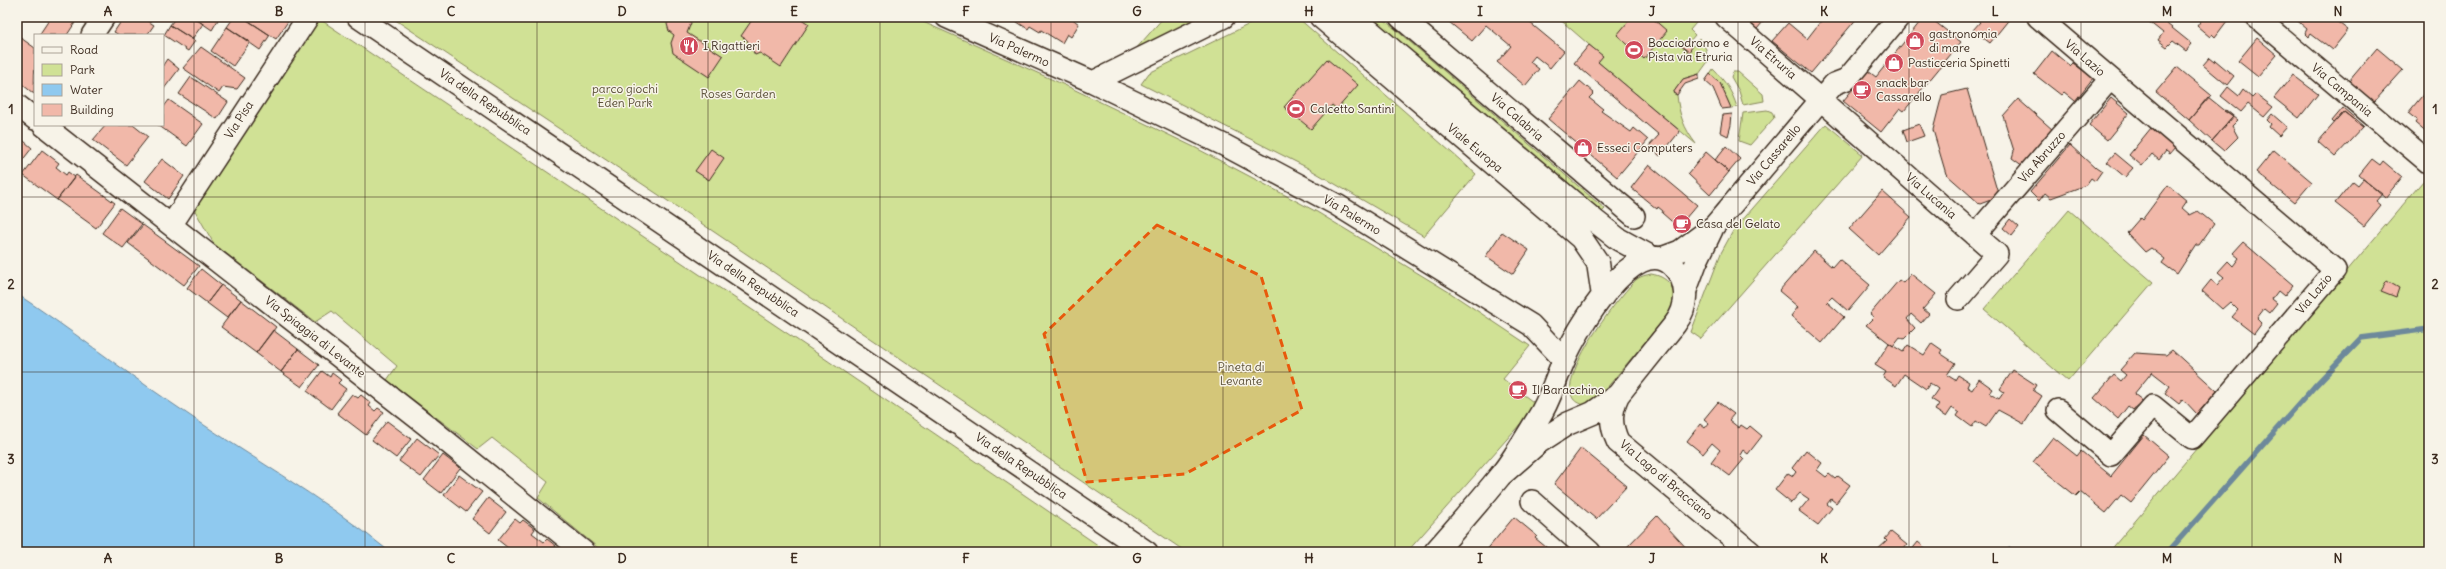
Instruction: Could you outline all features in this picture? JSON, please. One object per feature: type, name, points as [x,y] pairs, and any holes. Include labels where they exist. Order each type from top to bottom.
[{"type":"main road","name":"Viale Europa","points":[[1321,17],[1581,238],[1598,264],[1603,296]]},
{"type":"main road","name":"Viale Europa","points":[[1353,17],[1595,221],[1618,239],[1656,258]]},
{"type":"main road","name":"Via Cassarello","points":[[1435,552],[1501,475],[1541,415],[1557,381],[1564,360],[1603,296],[1622,273],[1656,258]]},
{"type":"main road","points":[[1656,258],[1669,262],[1682,276],[1686,290]]},
{"type":"main road","name":"Via Cassarello","points":[[1501,475],[1539,442],[1567,424],[1593,413],[1618,395],[1679,319],[1686,290]]},
{"type":"main road","name":"Via Cassarello","points":[[1557,381],[1562,406],[1567,412],[1575,415],[1593,413]]},
{"type":"main road","name":"Via Lago di Bracciano","points":[[1618,395],[1613,406],[1611,418],[1618,442],[1750,552]]},
{"type":"street","points":[[93,34],[104,17]]},
{"type":"street","name":"Via Pisa","points":[[172,224],[308,17]]},
{"type":"street","name":"Via della Repubblica","points":[[358,17],[1147,552]]},
{"type":"street","name":"Via Palermo","points":[[946,17],[984,25],[1093,82],[1226,146],[1337,205],[1531,325],[1564,360]]},
{"type":"street","name":"Via Calabria","points":[[1400,17],[1634,216]]},
{"type":"street","name":"Via Etruria","points":[[1726,17],[1827,91]]},
{"type":"street","name":"Via Cassarello","points":[[1656,258],[1680,251],[1714,226],[1827,91],[1836,70],[1880,17]]},
{"type":"street","name":"Via Cassarello","points":[[1827,91],[1846,79],[1899,17]]},
{"type":"street","name":"Via Lazio","points":[[2038,17],[2335,270],[2192,438],[2153,406],[2111,455],[2058,410]]},
{"type":"street","name":"Via Campania","points":[[2256,17],[2429,163]]},
{"type":"street","points":[[1093,82],[1130,65],[1218,19]]},
{"type":"street","points":[[1123,97],[1130,65]]},
{"type":"street","name":"Via Abruzzo","points":[[1975,235],[2110,79]]},
{"type":"street","name":"Via Lucania","points":[[1827,91],[1975,235],[1997,254],[1958,299]]},
{"type":"street","points":[[17,105],[34,118]]},
{"type":"street","name":"Via Spiaggia di Levante","points":[[44,126],[172,224],[584,552]]},
{"type":"street","name":"Via Cassarello","points":[[1686,290],[1696,263],[1714,226]]},
{"type":"street","points":[[1532,501],[1590,552]]},
{"type":"highlighted area","points":[[1157,225],[1261,276],[1302,410],[1185,474],[1087,482],[1044,334]]},
{"type":"green space","name":"Pineta di Levante","points":[[391,17],[912,17],[1069,87],[1196,148],[1317,212],[1449,292],[1530,346],[1503,379],[1537,405],[1407,552],[1186,552],[692,217]]},
{"type":"green space","points":[[1164,17],[1201,17],[1134,51]]},
{"type":"green space","name":"Calcetto Santini","points":[[1264,17],[1297,17],[1476,174],[1424,236],[1306,167],[1141,84],[1149,73]]},
{"type":"green space","points":[[1371,17],[1381,17],[1605,209],[1601,213]]},
{"type":"green space","name":"Bocciodromo e Pista via Etruria","points":[[1557,17],[1701,17],[1690,30],[1695,35],[1689,42],[1693,46],[1699,38],[1706,49],[1707,63],[1699,74],[1683,79],[1673,93],[1677,95],[1683,121],[1696,144],[1598,62],[1602,56]]},
{"type":"green space","points":[[318,18],[818,354],[1108,552],[603,552],[538,498],[548,482],[492,438],[478,449],[387,380],[397,366],[332,311],[315,322],[214,244],[194,209]]},
{"type":"green space","points":[[1713,69],[1728,86],[1737,107],[1731,108],[1720,83],[1710,74]]},
{"type":"green space","points":[[1733,72],[1738,72],[1763,94],[1764,101],[1743,105],[1739,91],[1731,77]]},
{"type":"green space","points":[[1767,110],[1772,112],[1774,118],[1750,145],[1739,141],[1743,113]]},
{"type":"green space","points":[[1826,124],[1863,155],[1701,339],[1691,332],[1721,253],[1733,231]]},
{"type":"green space","points":[[2429,174],[2429,552],[2109,552]]},
{"type":"green space","points":[[2069,210],[2153,282],[2068,381],[1984,309]]},
{"type":"green space","points":[[1651,274],[1664,279],[1672,287],[1674,298],[1670,312],[1600,396],[1587,405],[1574,399],[1571,386],[1576,368],[1586,346],[1600,324],[1628,288],[1637,279]]},
{"type":"water","points":[[17,294],[56,320],[170,402],[337,512],[390,552],[17,552]]},
{"type":"building","points":[[51,17],[78,18],[68,34],[40,34]]},
{"type":"building","points":[[124,17],[141,17],[154,25],[148,34],[117,34],[114,32]]},
{"type":"building","points":[[176,17],[193,17],[203,24],[192,39],[170,25]]},
{"type":"building","points":[[193,17],[214,17],[218,20],[212,30]]},
{"type":"building","points":[[234,17],[243,17],[270,35],[260,50],[227,27]]},
{"type":"building","points":[[250,17],[291,17],[276,39],[247,20]]},
{"type":"building","name":"I Rigattieri","points":[[669,17],[689,17],[691,23],[687,33],[723,56],[709,77],[673,53],[671,43],[674,35],[669,31],[667,24]]},
{"type":"building","name":"Roses Garden","points":[[754,17],[798,17],[809,24],[781,67],[760,53],[755,55],[747,40],[741,36]]},
{"type":"building","points":[[1016,17],[1070,17],[1079,24],[1071,37],[1067,34],[1062,43],[1041,30],[1040,32],[1030,26],[1028,29],[1014,20]]},
{"type":"building","points":[[1443,17],[1523,17],[1564,51],[1550,68],[1535,56],[1530,62],[1539,69],[1525,86],[1497,62],[1511,46],[1486,25],[1472,41]]},
{"type":"building","points":[[1632,17],[1651,17],[1667,31],[1644,59],[1617,35]]},
{"type":"building","points":[[1757,17],[1767,17],[1757,29],[1751,24]]},
{"type":"building","points":[[1824,17],[1858,17],[1811,73],[1772,41],[1788,23],[1807,39]]},
{"type":"building","points":[[1924,17],[1929,17],[1961,42],[1904,111],[1900,108],[1881,132],[1843,101],[1868,71],[1876,77]]},
{"type":"building","points":[[1974,17],[2011,17],[1990,43],[1973,30],[1980,22]]},
{"type":"building","points":[[2143,17],[2164,17],[2167,24],[2192,44],[2186,51],[2173,41],[2167,47],[2158,40],[2163,33]]},
{"type":"building","points":[[2204,17],[2230,17],[2215,37],[2212,34],[2210,37],[2197,26]]},
{"type":"building","points":[[2293,17],[2331,17],[2348,30],[2332,50],[2311,34],[2309,37],[2305,33],[2307,29]]},
{"type":"building","points":[[170,25],[195,41],[188,51],[164,35]]},
{"type":"building","points":[[227,27],[250,42],[233,66],[211,51]]},
{"type":"building","points":[[18,36],[34,47],[34,94],[17,80]]},
{"type":"building","points":[[2257,38],[2277,55],[2258,77],[2238,61]]},
{"type":"building","points":[[1685,41],[1692,47],[1689,52],[1681,46]]},
{"type":"building","points":[[1589,45],[1603,56],[1598,62],[1680,131],[1660,156],[1649,146],[1659,135],[1574,63]]},
{"type":"building","points":[[201,47],[245,78],[237,89],[223,87],[219,93],[183,68]]},
{"type":"building","points":[[2377,48],[2403,70],[2374,102],[2349,81]]},
{"type":"building","points":[[2052,51],[2070,66],[2073,63],[2093,78],[2075,101],[2064,92],[2061,95],[2034,74]]},
{"type":"building","points":[[2209,58],[2214,62],[2215,60],[2234,76],[2227,85],[2203,65]]},
{"type":"building","points":[[167,59],[179,69],[164,89],[164,64]]},
{"type":"building","points":[[1327,59],[1358,85],[1337,109],[1332,105],[1311,129],[1284,107]]},
{"type":"building","points":[[2177,67],[2211,95],[2189,120],[2156,92]]},
{"type":"building","points":[[1699,74],[1699,79],[1685,84],[1677,95],[1673,93],[1683,79]]},
{"type":"building","points":[[1710,74],[1720,83],[1731,108],[1722,109],[1713,88],[1705,81]]},
{"type":"building","points":[[2293,75],[2318,94],[2299,118],[2274,98]]},
{"type":"building","points":[[191,77],[228,102],[217,119],[179,94]]},
{"type":"building","points":[[1580,81],[1594,93],[1589,98],[1603,109],[1601,111],[1631,132],[1634,128],[1648,140],[1617,177],[1548,119]]},
{"type":"building","points":[[2228,87],[2239,96],[2243,90],[2252,98],[2256,94],[2273,107],[2264,117],[2248,104],[2241,112],[2221,96]]},
{"type":"building","points":[[1967,89],[1999,197],[1980,204],[1946,174],[1933,130],[1942,95]]},
{"type":"building","points":[[2426,91],[2429,93],[2429,135],[2415,123],[2417,120],[2408,113]]},
{"type":"building","points":[[2208,97],[2233,117],[2212,141],[2189,120]]},
{"type":"building","points":[[2111,98],[2129,113],[2107,140],[2089,125]]},
{"type":"building","points":[[2018,99],[2053,130],[2023,166],[2012,158],[2014,151],[2003,116]]},
{"type":"building","points":[[169,100],[203,124],[187,146],[159,126],[164,126],[164,107]]},
{"type":"building","points":[[2343,108],[2364,126],[2363,127],[2344,112],[2334,123],[2332,121]]},
{"type":"building","points":[[2226,110],[2238,120],[2232,126],[2238,137],[2224,151],[2212,141],[2233,117],[2224,111]]},
{"type":"building","points":[[2344,112],[2363,127],[2335,157],[2318,142]]},
{"type":"building","points":[[1732,114],[1728,136],[1720,132],[1723,115]]},
{"type":"building","points":[[2272,114],[2287,127],[2279,136],[2269,127],[2271,124],[2267,120]]},
{"type":"building","points":[[1919,124],[1924,136],[1907,142],[1903,130]]},
{"type":"building","points":[[105,126],[134,126],[148,137],[126,165],[93,140]]},
{"type":"building","points":[[2151,128],[2175,148],[2170,154],[2166,151],[2159,160],[2152,154],[2142,166],[2129,155]]},
{"type":"building","points":[[17,135],[32,148],[17,167]]},
{"type":"building","points":[[2070,145],[2095,168],[2096,167],[2102,171],[2095,181],[2091,178],[2086,185],[2051,198],[2045,193],[2039,201],[2030,192]]},
{"type":"building","points":[[1726,146],[1740,159],[1729,172],[1715,160]]},
{"type":"building","points":[[711,149],[724,158],[709,180],[695,171]]},
{"type":"building","points":[[42,150],[59,163],[56,167],[66,175],[68,172],[75,177],[57,200],[23,175]]},
{"type":"building","points":[[2274,150],[2312,182],[2294,203],[2256,172]]},
{"type":"building","points":[[1706,152],[1729,172],[1710,195],[1688,174]]},
{"type":"building","points":[[2115,153],[2133,168],[2125,177],[2107,162]]},
{"type":"building","points":[[162,159],[184,176],[168,199],[145,181]]},
{"type":"building","points":[[2372,159],[2380,165],[2383,161],[2402,177],[2385,198],[2359,175]]},
{"type":"building","points":[[1649,165],[1697,205],[1678,227],[1662,213],[1663,211],[1658,207],[1657,209],[1631,188]]},
{"type":"building","points":[[76,175],[115,203],[96,228],[57,200]]},
{"type":"building","points":[[2363,179],[2382,194],[2376,201],[2381,205],[2364,226],[2335,203],[2353,181],[2358,185]]},
{"type":"building","points":[[2168,185],[2187,201],[2182,208],[2190,215],[2198,211],[2214,224],[2199,245],[2196,245],[2177,274],[2162,263],[2165,259],[2151,248],[2145,252],[2127,233],[2140,218],[2142,220]]},
{"type":"building","points":[[1882,191],[1911,217],[1878,255],[1849,229]]},
{"type":"building","points":[[120,208],[142,224],[123,248],[102,233]]},
{"type":"building","points":[[2010,219],[2019,227],[2012,236],[2003,228]]},
{"type":"building","points":[[143,225],[199,266],[184,285],[128,243]]},
{"type":"building","points":[[1502,232],[1529,250],[1513,274],[1486,256]]},
{"type":"building","points":[[2243,242],[2293,285],[2284,296],[2278,291],[2272,299],[2277,303],[2269,313],[2264,309],[2257,318],[2262,323],[2254,334],[2232,317],[2238,310],[2230,302],[2222,309],[2202,291],[2211,280],[2217,285],[2224,277],[2218,272],[2228,261],[2233,266],[2239,258],[2233,253]]},
{"type":"building","points":[[1814,251],[1832,267],[1839,259],[1870,285],[1848,311],[1832,297],[1827,302],[1844,317],[1822,343],[1791,316],[1798,307],[1779,291]]},
{"type":"building","points":[[201,269],[221,285],[207,303],[187,288]]},
{"type":"building","points":[[1911,274],[1936,294],[1923,309],[1929,314],[1921,323],[1911,314],[1907,319],[1915,328],[1904,339],[1900,337],[1893,346],[1866,325],[1874,317],[1870,314],[1899,280],[1903,283]]},
{"type":"building","points":[[2387,281],[2399,288],[2396,297],[2381,291]]},
{"type":"building","points":[[221,285],[241,300],[227,318],[207,303]]},
{"type":"building","points":[[241,300],[276,327],[256,353],[221,327]]},
{"type":"building","points":[[273,330],[298,349],[281,372],[256,353]]},
{"type":"building","points":[[1889,343],[1903,352],[1908,345],[1924,355],[1932,343],[1942,350],[1940,353],[1955,363],[1947,375],[1955,380],[1958,375],[1969,382],[1967,387],[1972,390],[1979,379],[1993,389],[1990,393],[1999,399],[2004,392],[2000,389],[2013,370],[2036,385],[2033,390],[2042,396],[2024,424],[1998,410],[1986,427],[1976,421],[1972,427],[1957,416],[1959,413],[1952,408],[1946,417],[1935,410],[1939,404],[1931,399],[1938,389],[1930,383],[1926,389],[1904,374],[1896,386],[1883,377],[1886,372],[1875,365]]},
{"type":"building","points":[[298,349],[319,365],[302,387],[281,372]]},
{"type":"building","points":[[2172,350],[2217,391],[2197,414],[2183,399],[2179,404],[2165,393],[2170,386],[2152,372],[2134,394],[2142,400],[2133,410],[2128,406],[2118,419],[2094,398],[2114,375],[2121,381],[2126,375],[2120,370],[2135,353],[2166,355]]},
{"type":"building","points":[[322,371],[330,377],[332,373],[341,380],[338,383],[346,389],[331,409],[307,391]]},
{"type":"building","points":[[352,394],[358,398],[361,395],[371,403],[369,406],[375,411],[378,408],[384,412],[366,435],[337,413]]},
{"type":"building","points":[[1718,402],[1734,414],[1729,420],[1739,428],[1741,425],[1747,429],[1750,426],[1762,436],[1748,454],[1743,450],[1740,455],[1744,459],[1730,476],[1711,462],[1720,450],[1712,443],[1703,454],[1687,441],[1700,424],[1705,428],[1709,423],[1704,419]]},
{"type":"building","points":[[387,421],[411,439],[396,458],[372,440]]},
{"type":"building","points":[[2144,435],[2169,456],[2131,503],[2121,495],[2106,513],[2080,492],[2076,496],[2033,462],[2053,437],[2077,456],[2081,451],[2111,476]]},
{"type":"building","points":[[417,438],[439,455],[421,477],[399,461]]},
{"type":"building","points":[[1581,448],[1627,486],[1596,519],[1554,484]]},
{"type":"building","points":[[1806,450],[1822,463],[1817,470],[1826,477],[1829,474],[1835,479],[1838,476],[1850,485],[1836,503],[1831,499],[1827,504],[1832,508],[1818,525],[1799,511],[1809,499],[1800,493],[1791,503],[1775,490],[1788,473],[1793,476],[1796,472],[1792,468]]},
{"type":"building","points":[[443,455],[460,468],[441,493],[424,480]]},
{"type":"building","points":[[459,475],[482,492],[466,512],[444,495]]},
{"type":"building","points":[[488,498],[506,512],[490,533],[472,519]]},
{"type":"building","points":[[1657,516],[1690,552],[1628,552],[1625,549]]},
{"type":"building","points":[[1514,517],[1537,536],[1535,538],[1552,552],[1485,552]]},
{"type":"building","points":[[515,519],[520,523],[523,520],[535,529],[532,533],[544,542],[547,539],[556,546],[552,552],[513,552],[498,540]]},
{"type":"building","points":[[1891,532],[1907,545],[1904,549],[1909,552],[1875,552],[1887,541],[1885,539]]},
{"type":"building","points":[[1918,542],[1930,552],[1910,552]]},
{"type":"waterway","points":[[2168,552],[2314,387],[2361,338],[2429,329]]},
{"type":"waterway","points":[[2010,550],[2014,552]]},
{"type":"place","name":"gastronomia di mare","points":[[1915,41]]},
{"type":"place","name":"I Rigattieri","points":[[689,46]]},
{"type":"place","name":"Bocciodromo e Pista via Etruria","points":[[1634,50]]},
{"type":"place","name":"Pasticceria Spinetti","points":[[1894,63]]},
{"type":"place","name":"snack bar Cassarello","points":[[1862,90]]},
{"type":"place","name":"Calcetto Santini","points":[[1296,109]]},
{"type":"place","name":"Esseci Computers","points":[[1583,148]]},
{"type":"place","name":"Casa del Gelato","points":[[1682,224]]},
{"type":"place","name":"Il Baracchino","points":[[1518,390]]},
{"type":"park label","name":"parco giochi Eden Park","points":[[625,96]]}]
